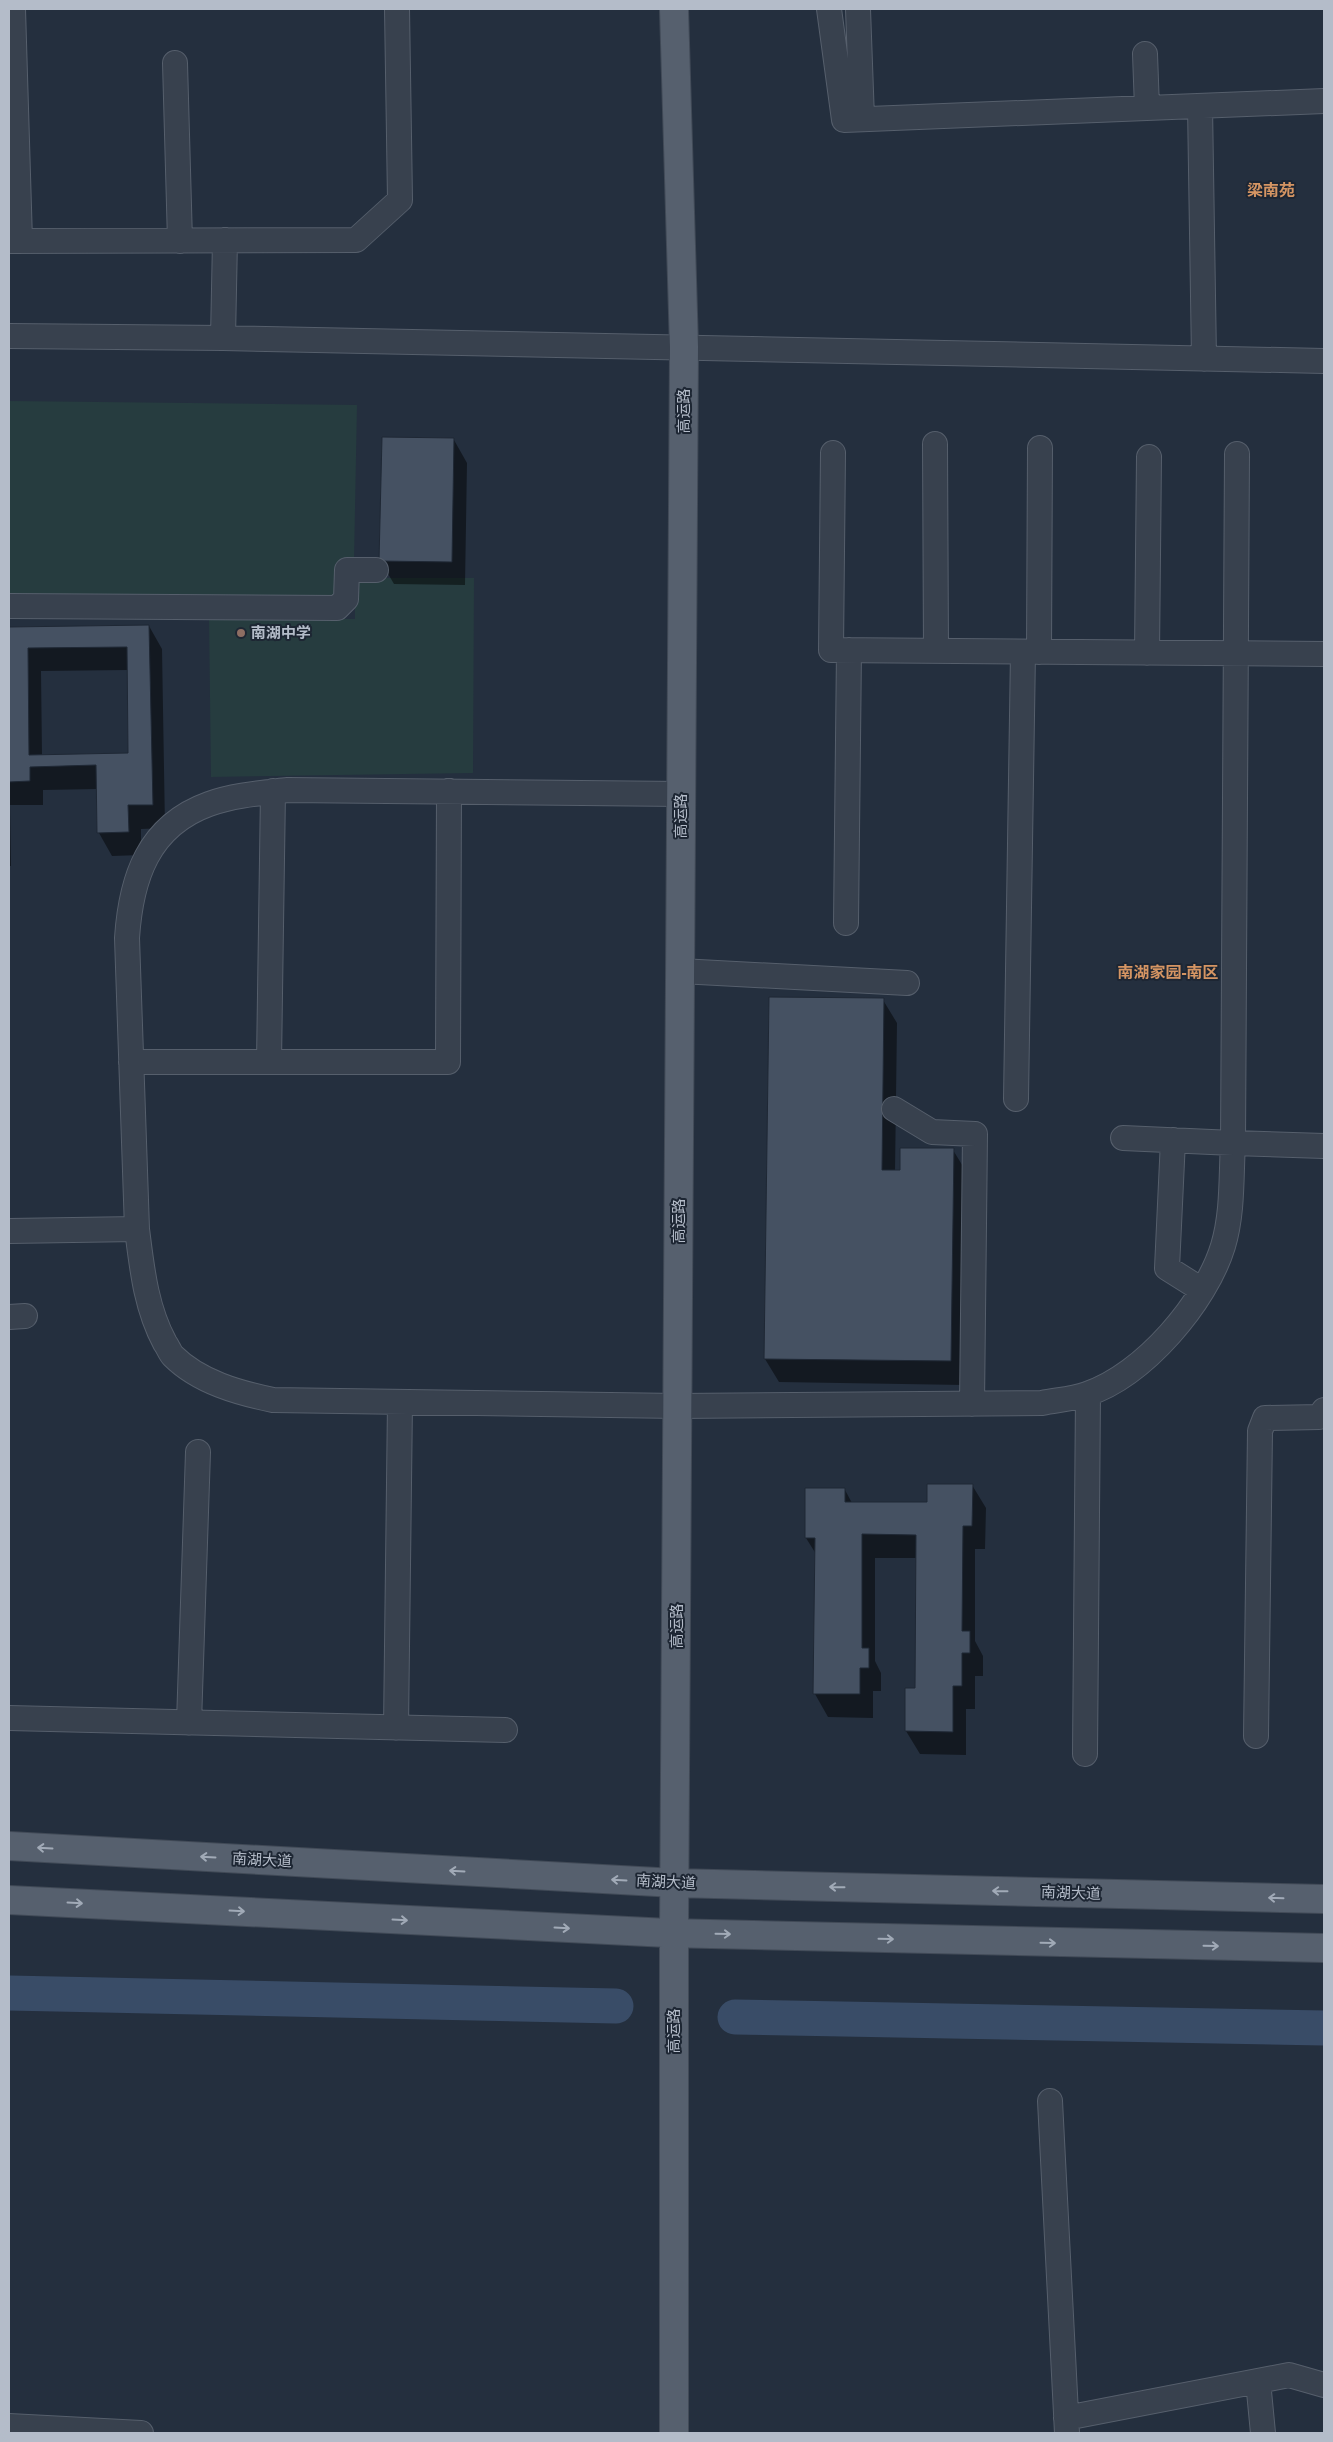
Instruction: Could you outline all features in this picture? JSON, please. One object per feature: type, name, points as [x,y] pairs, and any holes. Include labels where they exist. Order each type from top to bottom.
[{"type":"main road","name":"高运路","points":[[668,9],[679,341]]},
{"type":"main road","name":"高运路","points":[[674,9],[679,341],[676,1406]]},
{"type":"main road","name":"高运路","points":[[668,2433],[680,971],[678,794]]},
{"type":"main road","name":"南湖大道","points":[[9,1846],[672,1883],[1324,1900]]},
{"type":"main road","points":[[9,1900],[671,1933],[1324,1948]]},
{"type":"main road","name":"高运路","points":[[671,1933],[674,2433]]},
{"type":"street","points":[[12,24],[14,241],[356,240],[400,200],[397,9]]},
{"type":"street","points":[[829,9],[844,120],[1324,101]]},
{"type":"street","points":[[858,9],[862,118]]},
{"type":"street","points":[[1145,54],[1147,108]]},
{"type":"street","points":[[175,63],[180,241]]},
{"type":"street","points":[[1200,106],[1204,352]]},
{"type":"street","points":[[223,333],[225,240]]},
{"type":"street","points":[[9,325],[223,333],[1204,352],[1324,361]]},
{"type":"street","points":[[9,336],[223,333]]},
{"type":"street","points":[[1204,352],[1324,348]]},
{"type":"street","points":[[935,444],[936,651]]},
{"type":"street","points":[[1016,1099],[1040,448]]},
{"type":"street","points":[[833,453],[831,650],[1324,654]]},
{"type":"street","points":[[678,794],[288,790],[209,804],[177,820],[155,841],[138,871],[129,906],[127,938],[131,1062],[137,1229],[144,1285],[155,1324],[172,1356],[202,1377],[238,1393],[273,1400],[676,1406],[1042,1403],[1088,1394],[1130,1372],[1170,1336],[1202,1290],[1223,1246],[1230,1204],[1233,1143],[1237,454]]},
{"type":"street","points":[[1147,653],[1149,456]]},
{"type":"street","points":[[9,606],[337,608],[346,599],[347,570],[376,570]]},
{"type":"street","points":[[846,923],[849,650]]},
{"type":"street","points":[[131,1062],[448,1062],[449,791]]},
{"type":"street","points":[[269,1062],[273,792]]},
{"type":"street","points":[[680,971],[907,983]]},
{"type":"street","points":[[894,1109],[932,1132],[976,1134],[972,1404]]},
{"type":"street","points":[[1123,1138],[1324,1146]]},
{"type":"street","points":[[1173,1140],[1167,1268],[1202,1290]]},
{"type":"street","points":[[9,1231],[137,1229]]},
{"type":"street","points":[[1085,1754],[1088,1394]]},
{"type":"street","points":[[396,1728],[400,1402]]},
{"type":"street","points":[[1256,1736],[1260,1431],[1264,1418],[1319,1417],[1324,1410]]},
{"type":"street","points":[[189,1722],[198,1452]]},
{"type":"street","points":[[9,1718],[505,1730]]},
{"type":"street","points":[[1050,2101],[1067,2426],[1290,2375],[1324,2385]]},
{"type":"street","points":[[1258,2381],[1263,2433]]},
{"type":"street","points":[[9,2426],[141,2433]]},
{"type":"green space","points":[[9,401],[357,405],[354,561],[336,592],[328,599],[9,599]]},
{"type":"green space","points":[[364,578],[474,578],[473,773],[211,777],[209,617],[355,619],[355,585]]},
{"type":"building","points":[[382,437],[454,438],[452,562],[379,561]]},
{"type":"building","points":[[149,625],[153,805],[128,805],[129,832],[97,833],[96,765],[30,767],[30,781],[9,782],[9,627]],"holes":[[[127,647],[128,753],[29,755],[28,648]]]},
{"type":"building","points":[[769,997],[884,998],[882,1170],[900,1170],[900,1148],[954,1148],[951,1361],[764,1359]]},
{"type":"building","points":[[927,1484],[973,1484],[972,1526],[963,1526],[962,1631],[970,1631],[970,1653],[962,1653],[962,1686],[953,1686],[953,1732],[905,1731],[905,1688],[915,1688],[916,1535],[862,1534],[862,1648],[869,1648],[869,1668],[860,1668],[860,1694],[813,1694],[815,1538],[805,1538],[805,1488],[845,1488],[845,1502],[927,1502]]},
{"type":"waterway","points":[[9,1993],[616,2006]]},
{"type":"waterway","points":[[735,2017],[1324,2028]]},
{"type":"place","name":"南湖中学","points":[[241,633]]},
{"type":"district","name":"梁南苑","points":[[1271,190]]},
{"type":"district","name":"南湖家园-南区","points":[[1168,972]]}]
